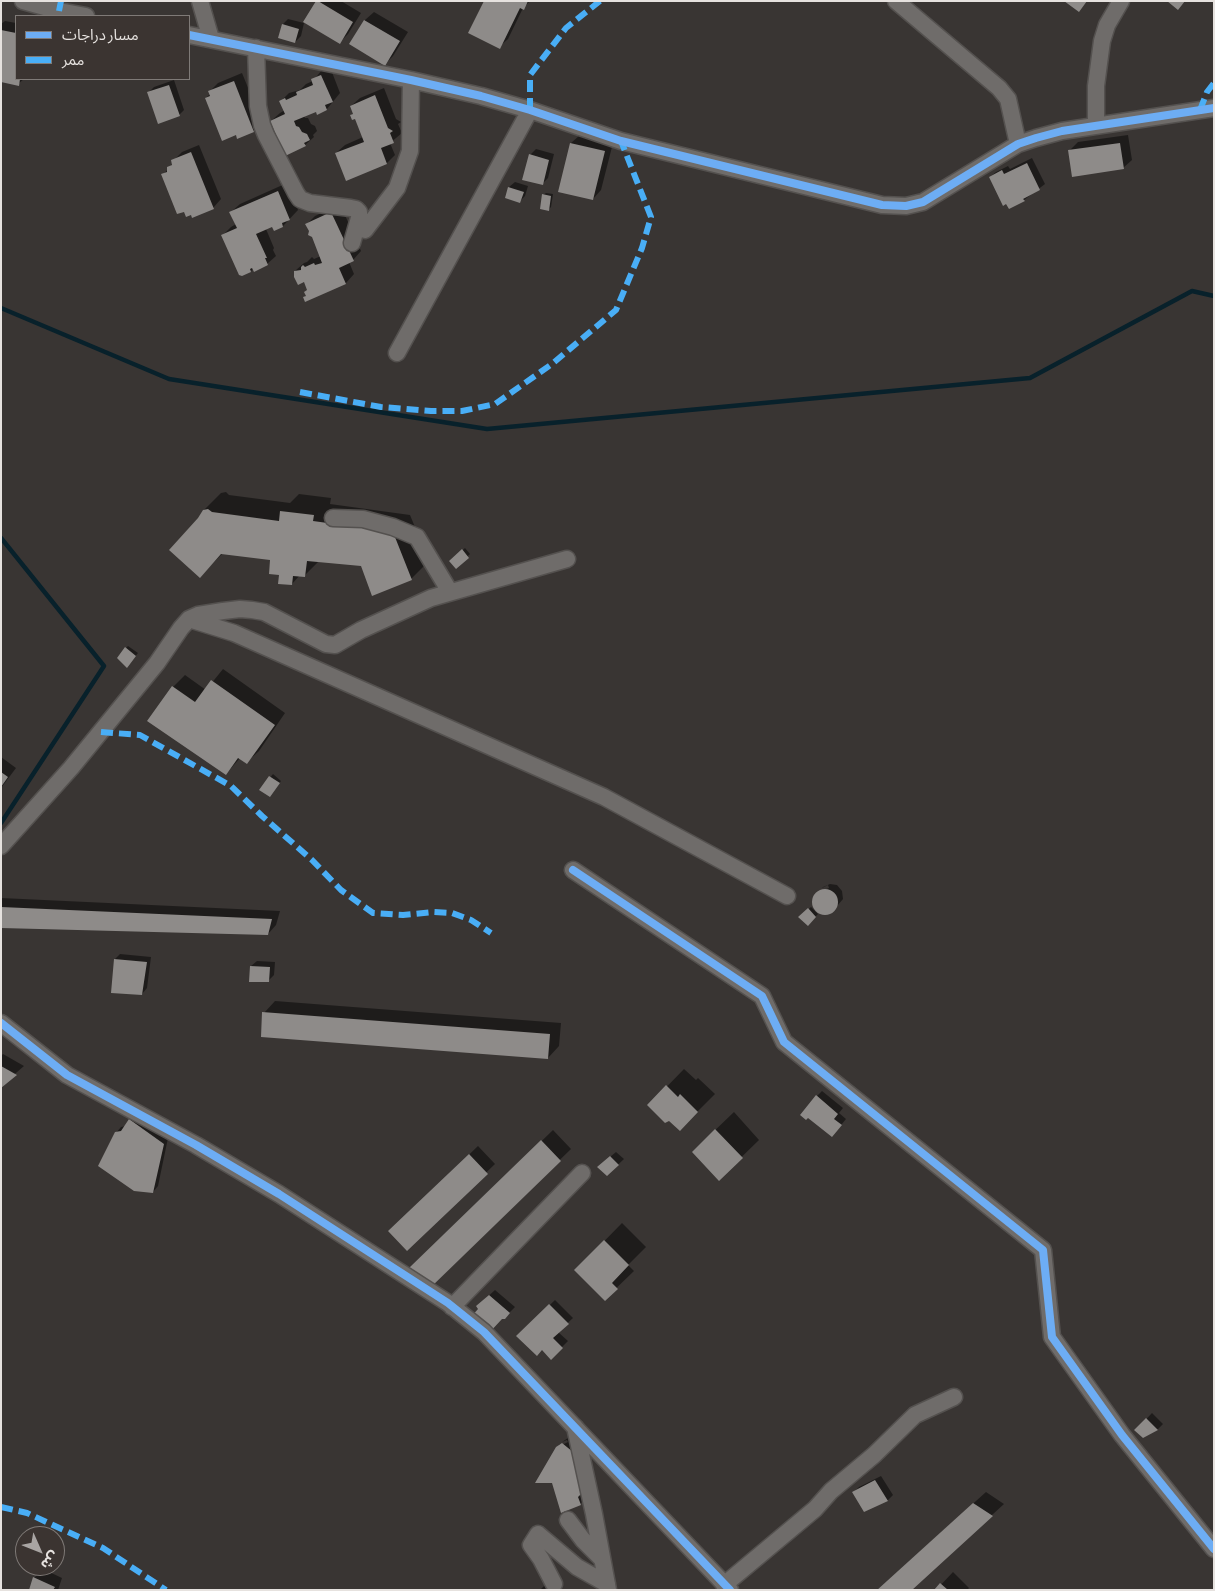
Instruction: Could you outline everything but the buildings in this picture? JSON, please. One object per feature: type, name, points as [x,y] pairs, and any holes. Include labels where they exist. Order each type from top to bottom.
[{"type":"street","points":[[23,1],[81,15]]},
{"type":"street","points":[[200,1],[211,39]]},
{"type":"street","points":[[896,1],[999,88],[1008,99],[1018,144]]},
{"type":"street","points":[[1096,126],[1096,86],[1102,41],[1107,25],[1121,1]]},
{"type":"street","points":[[190,35],[481,96],[530,110],[621,141],[882,205],[906,206],[923,202],[1018,144],[1062,131],[1214,108]]},
{"type":"street","points":[[256,48],[258,106],[266,135],[300,199],[310,204],[351,208],[359,212],[352,243]]},
{"type":"street","points":[[365,230],[397,188],[410,151],[411,80]]},
{"type":"street","points":[[397,353],[530,110]]},
{"type":"street","points":[[334,518],[363,519],[393,527],[417,538],[450,592]]},
{"type":"street","points":[[1,846],[71,768],[157,663],[189,619],[198,615],[240,609],[264,612],[326,644],[335,645],[361,630],[431,598],[566,558]]},
{"type":"street","points":[[189,619],[234,633],[604,797],[787,896]]},
{"type":"street","points":[[574,870],[762,996],[784,1042],[1044,1250],[1052,1337],[1122,1435],[1214,1549]]},
{"type":"street","points":[[1,1023],[67,1075],[196,1145],[279,1194],[452,1306],[484,1332],[727,1587],[874,1455],[915,1414],[954,1397]]},
{"type":"street","points":[[452,1306],[582,1174]]},
{"type":"street","points":[[575,1427],[594,1514],[607,1587]]},
{"type":"street","points":[[568,1520],[602,1558]]},
{"type":"street","points":[[554,1584],[541,1559],[531,1545],[538,1534],[577,1567],[607,1587]]},
{"type":"waterway","points":[[1,308],[169,379],[487,429],[1030,378],[1192,291],[1214,296]]},
{"type":"waterway","points":[[1,538],[104,666],[1,823]]},
{"type":"marked path","points":[[59,11],[61,1]]},
{"type":"marked path","points":[[530,110],[530,75],[566,28],[600,1]]},
{"type":"marked path","points":[[1200,110],[1207,92],[1214,83]]},
{"type":"marked path","points":[[300,392],[381,407],[431,411],[462,411],[495,404],[552,364],[616,310],[642,248],[651,217],[621,141]]},
{"type":"marked path","points":[[101,732],[140,735],[231,786],[312,860],[341,890],[373,913],[403,915],[433,912],[452,913],[471,920],[491,933]]},
{"type":"marked path","points":[[1,1507],[27,1513],[103,1548],[166,1590]]},
{"type":"cycle path","points":[[190,35],[481,96],[530,110],[621,141],[882,205],[906,206],[923,202],[1018,144],[1036,138],[1062,131],[1214,108]]},
{"type":"cycle path","points":[[573,870],[762,996],[784,1042],[1043,1250],[1052,1337],[1122,1435],[1214,1549]]},
{"type":"cycle path","points":[[1,1023],[67,1075],[196,1145],[279,1194],[448,1303],[484,1332],[730,1590]]}]
